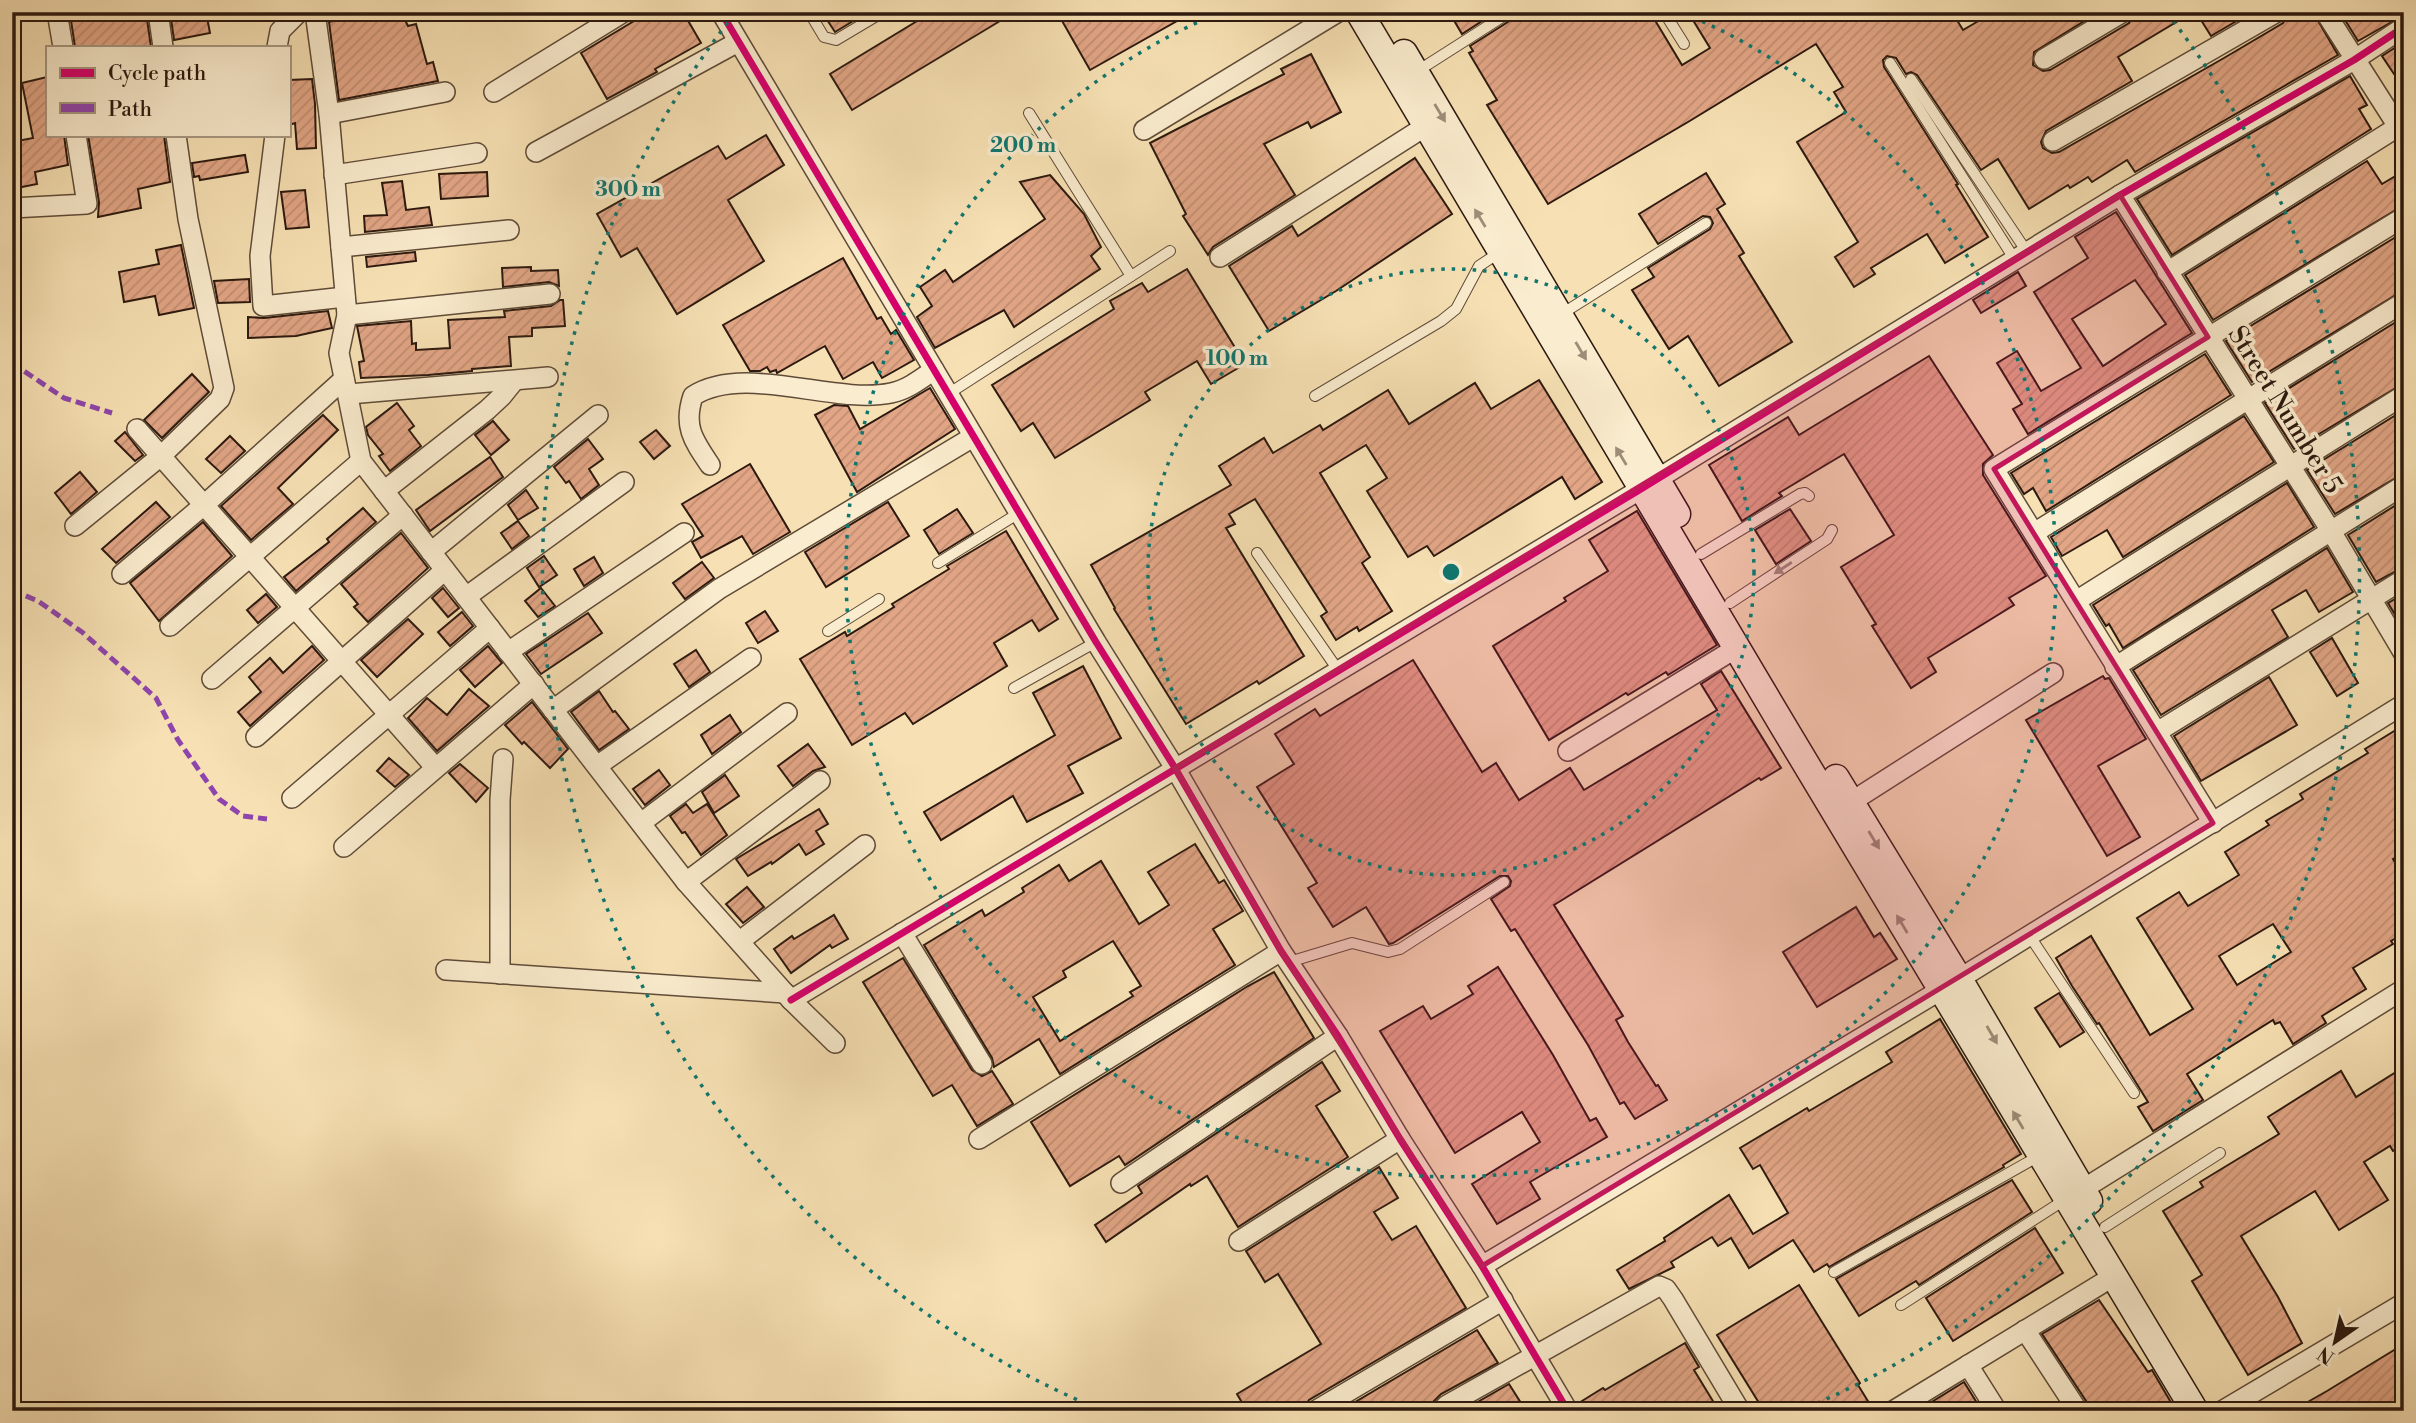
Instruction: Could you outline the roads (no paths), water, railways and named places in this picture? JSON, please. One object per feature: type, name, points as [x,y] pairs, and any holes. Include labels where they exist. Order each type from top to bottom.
[{"type":"street","points":[[57,12],[62,46]]},
{"type":"street","points":[[158,12],[163,46]]},
{"type":"street","points":[[276,46],[280,32],[299,12]]},
{"type":"street","points":[[315,12],[329,114],[346,306],[339,353],[361,461],[686,882],[788,997],[835,1043]]},
{"type":"street","points":[[494,92],[624,12]]},
{"type":"street","points":[[721,12],[972,437],[1175,768],[1285,956],[1482,1266],[1569,1411]]},
{"type":"street","points":[[1144,130],[1338,12]]},
{"type":"street","points":[[1359,12],[1500,252],[1649,484],[1701,554],[1851,802],[2039,1156],[2105,1227],[2215,1411]]},
{"type":"street","points":[[1380,12],[1560,315],[1738,647],[1950,984],[2075,1194],[2113,1276],[2195,1411]]},
{"type":"street","points":[[2044,59],[2123,12]]},
{"type":"street","points":[[2053,141],[2277,12]]},
{"type":"street","points":[[2167,272],[2402,129],[2354,60],[2325,12]]},
{"type":"street","points":[[446,970],[788,997],[902,933],[1649,484],[2120,195],[2354,60],[2404,27]]},
{"type":"street","points":[[536,152],[738,42]]},
{"type":"street","points":[[329,114],[445,92]]},
{"type":"street","points":[[1220,257],[1426,126]]},
{"type":"street","points":[[12,208],[87,204],[76,136]]},
{"type":"street","points":[[75,527],[161,456],[219,398],[224,388],[188,219],[176,136]]},
{"type":"street","points":[[275,136],[260,256],[264,306],[346,306],[550,294]]},
{"type":"street","points":[[334,175],[477,153]]},
{"type":"street","name":"Street Number 5","points":[[2120,195],[2331,531],[2404,653]]},
{"type":"street","points":[[2213,823],[1994,469],[2404,217]]},
{"type":"street","points":[[341,247],[509,230]]},
{"type":"street","points":[[2034,533],[2404,302]]},
{"type":"street","points":[[710,465],[693,440],[688,422],[688,409],[693,396],[705,388],[752,384],[874,395],[894,392],[934,370]]},
{"type":"street","points":[[122,574],[347,386],[548,377]]},
{"type":"street","points":[[384,491],[486,410],[502,396],[514,380]]},
{"type":"street","points":[[2076,601],[2404,395]]},
{"type":"street","points":[[431,552],[598,415]]},
{"type":"street","points":[[137,429],[435,767]]},
{"type":"street","points":[[553,710],[719,589],[972,437]]},
{"type":"street","points":[[170,626],[361,461]]},
{"type":"street","points":[[467,597],[624,482]]},
{"type":"street","points":[[2115,667],[2404,485]]},
{"type":"street","points":[[212,679],[403,515]]},
{"type":"street","points":[[508,652],[684,533]]},
{"type":"street","points":[[256,737],[445,570]]},
{"type":"street","points":[[2157,732],[2404,579]]},
{"type":"street","points":[[292,798],[490,628]]},
{"type":"street","points":[[1568,751],[1738,647]]},
{"type":"street","points":[[597,766],[751,658]]},
{"type":"street","points":[[1851,802],[2053,673]]},
{"type":"street","points":[[344,847],[534,684]]},
{"type":"street","points":[[1482,1266],[1950,984],[2404,704]]},
{"type":"street","points":[[641,823],[786,713]]},
{"type":"street","points":[[500,974],[500,800],[503,759]]},
{"type":"street","points":[[686,882],[820,781]]},
{"type":"street","points":[[740,941],[865,845]]},
{"type":"street","points":[[902,933],[982,1064]]},
{"type":"street","points":[[979,1139],[1285,956]]},
{"type":"street","points":[[2075,1194],[2404,989]]},
{"type":"street","points":[[1121,1183],[1338,1036]]},
{"type":"street","points":[[1239,1241],[1400,1139]]},
{"type":"street","points":[[1905,1408],[1968,1365],[2113,1276]]},
{"type":"street","points":[[1441,1411],[1447,1405],[1658,1286],[1666,1289],[1673,1298],[1741,1411]]},
{"type":"street","points":[[1315,1411],[1503,1300]]},
{"type":"street","points":[[2222,1411],[2404,1303]]},
{"type":"street","points":[[2025,1330],[2078,1411]]},
{"type":"street","points":[[1968,1365],[1997,1411]]},
{"type":"lane","points":[[810,12],[824,37],[836,40],[876,14]]},
{"type":"lane","points":[[1416,72],[1510,12]]},
{"type":"lane","points":[[1664,12],[1684,44]]},
{"type":"lane","points":[[1890,63],[2021,256]]},
{"type":"lane","points":[[1911,79],[2021,256]]},
{"type":"lane","points":[[1029,113],[1131,276]]},
{"type":"lane","points":[[1560,315],[1706,223]]},
{"type":"lane","points":[[948,394],[1170,251]]},
{"type":"lane","points":[[1315,396],[1456,309],[1479,266],[1500,252]]},
{"type":"lane","points":[[1701,554],[1800,494],[1809,496]]},
{"type":"lane","points":[[938,563],[1019,513]]},
{"type":"lane","points":[[1730,603],[1827,539],[1832,530]]},
{"type":"lane","points":[[1257,553],[1338,670]]},
{"type":"lane","points":[[828,631],[879,599]]},
{"type":"lane","points":[[1014,688],[1096,642]]},
{"type":"lane","points":[[1285,956],[1352,943],[1388,952],[1400,949],[1504,882]]},
{"type":"lane","points":[[2029,935],[2134,1093]]},
{"type":"lane","points":[[2105,1227],[2220,1153]]},
{"type":"lane","points":[[1834,1272],[2039,1156]]},
{"type":"lane","points":[[1901,1305],[2075,1194]]}]
